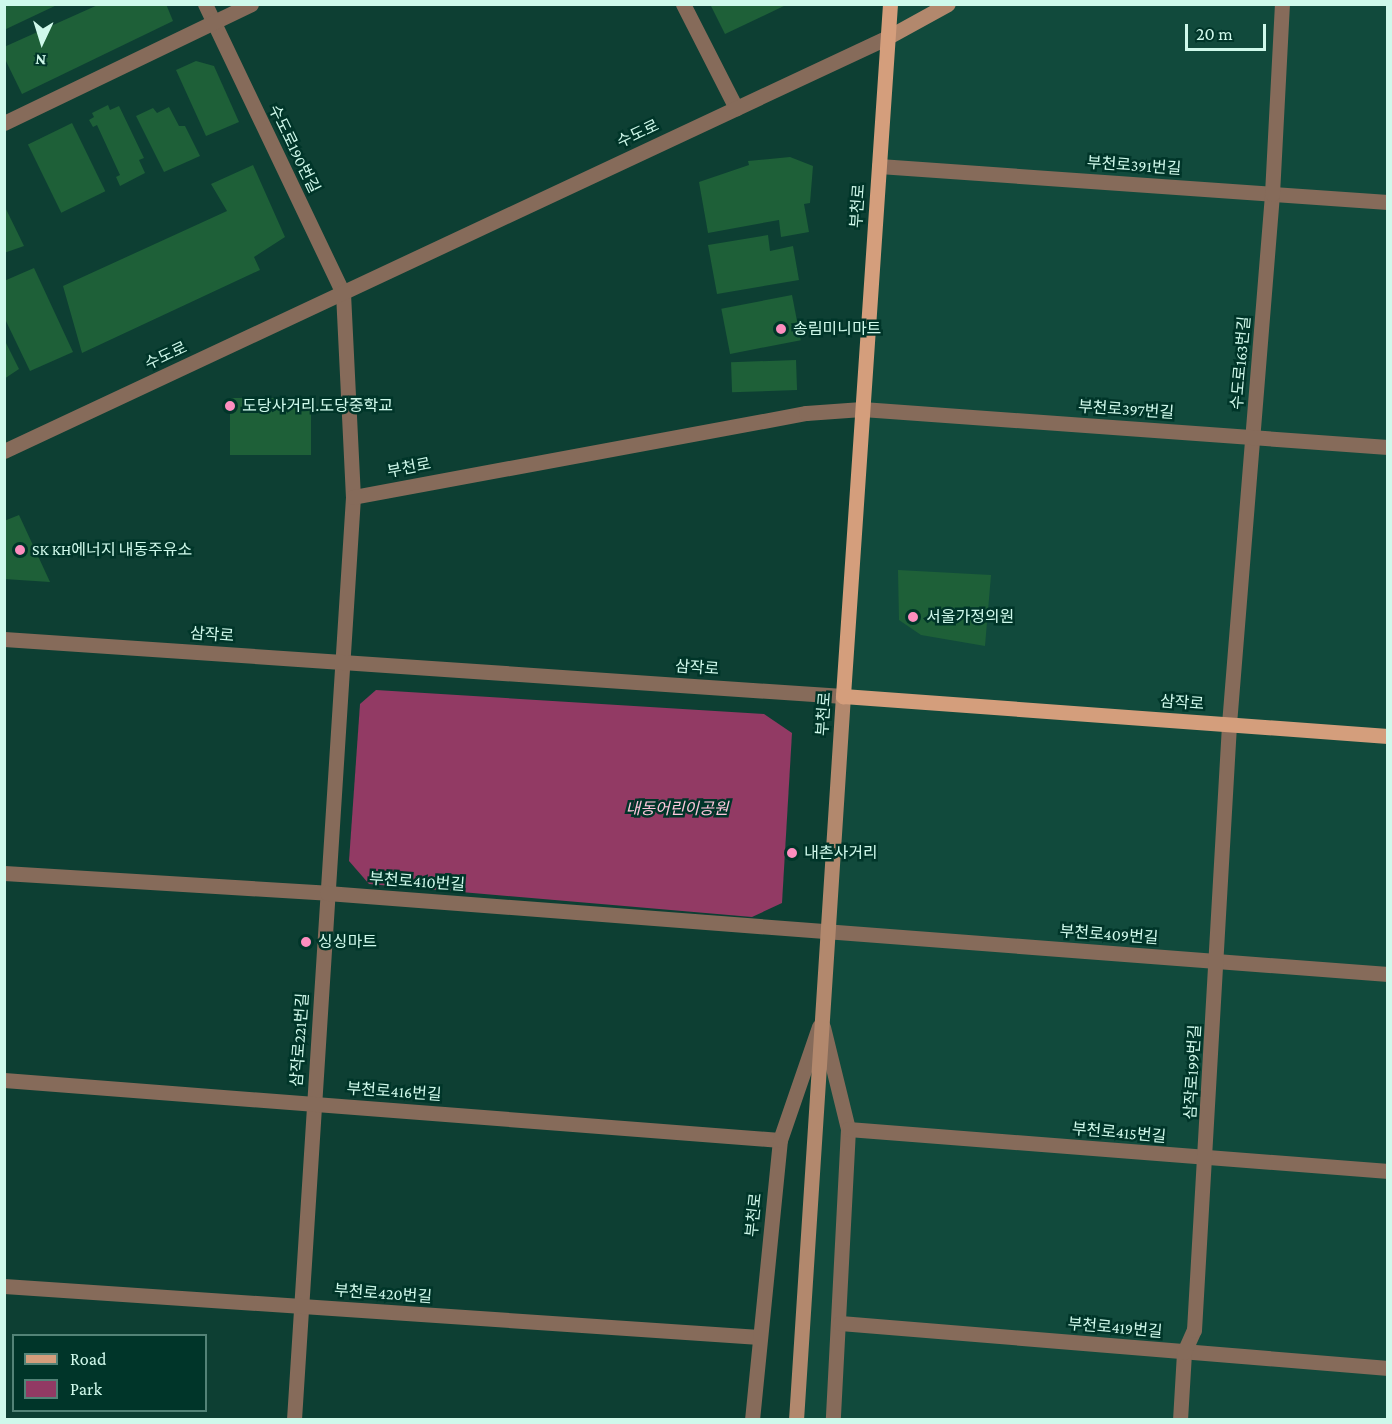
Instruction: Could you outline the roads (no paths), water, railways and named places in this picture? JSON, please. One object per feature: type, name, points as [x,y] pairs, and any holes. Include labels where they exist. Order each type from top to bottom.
[{"type":"main road","name":"부천로","points":[[843,696],[890,4]]},
{"type":"main road","name":"삼작로","points":[[843,696],[1388,736]]},
{"type":"street","name":"수도로190번길","points":[[205,4],[343,292]]},
{"type":"street","points":[[4,123],[251,4]]},
{"type":"street","points":[[683,4],[736,108]]},
{"type":"street","name":"수도로","points":[[4,451],[888,37],[948,4]]},
{"type":"street","name":"수도로163번길","points":[[1229,724],[1272,194],[1282,4]]},
{"type":"street","name":"부천로391번길","points":[[879,166],[1388,202]]},
{"type":"street","points":[[342,662],[353,497],[343,292]]},
{"type":"street","name":"부천로397번길","points":[[862,409],[1388,447]]},
{"type":"street","name":"부천로","points":[[353,497],[806,413],[862,409]]},
{"type":"street","name":"삼작로","points":[[4,639],[843,696]]},
{"type":"street","name":"삼작로221번길","points":[[294,1419],[342,662]]},
{"type":"street","name":"부천로","points":[[796,1419],[843,696]]},
{"type":"street","name":"삼작로199번길","points":[[1180,1419],[1184,1352],[1194,1330],[1206,1158],[1229,724]]},
{"type":"street","name":"부천로410번길","points":[[4,873],[327,893],[827,932]]},
{"type":"street","name":"부천로409번길","points":[[827,932],[1388,974]]},
{"type":"street","name":"부천로","points":[[821,1021],[848,1129],[840,1323],[833,1419]]},
{"type":"street","name":"부천로","points":[[752,1419],[780,1140],[821,1021]]},
{"type":"street","name":"부천로416번길","points":[[4,1080],[780,1140]]},
{"type":"street","name":"부천로415번길","points":[[848,1129],[1388,1171]]},
{"type":"street","name":"부천로420번길","points":[[4,1286],[759,1337]]},
{"type":"street","name":"부천로419번길","points":[[840,1323],[1388,1368]]},
{"type":"place","name":"송림미니마트","points":[[781,329]]},
{"type":"place","name":"도당사거리.도당중학교","points":[[230,406]]},
{"type":"place","name":"SK KH에너지 내동주유소","points":[[20,550]]},
{"type":"place","name":"서울가정의원","points":[[913,617]]},
{"type":"place","name":"내촌사거리","points":[[792,853]]},
{"type":"place","name":"싱싱마트","points":[[306,942]]},
{"type":"park label","name":"내동어린이공원","points":[[677,809]]}]
